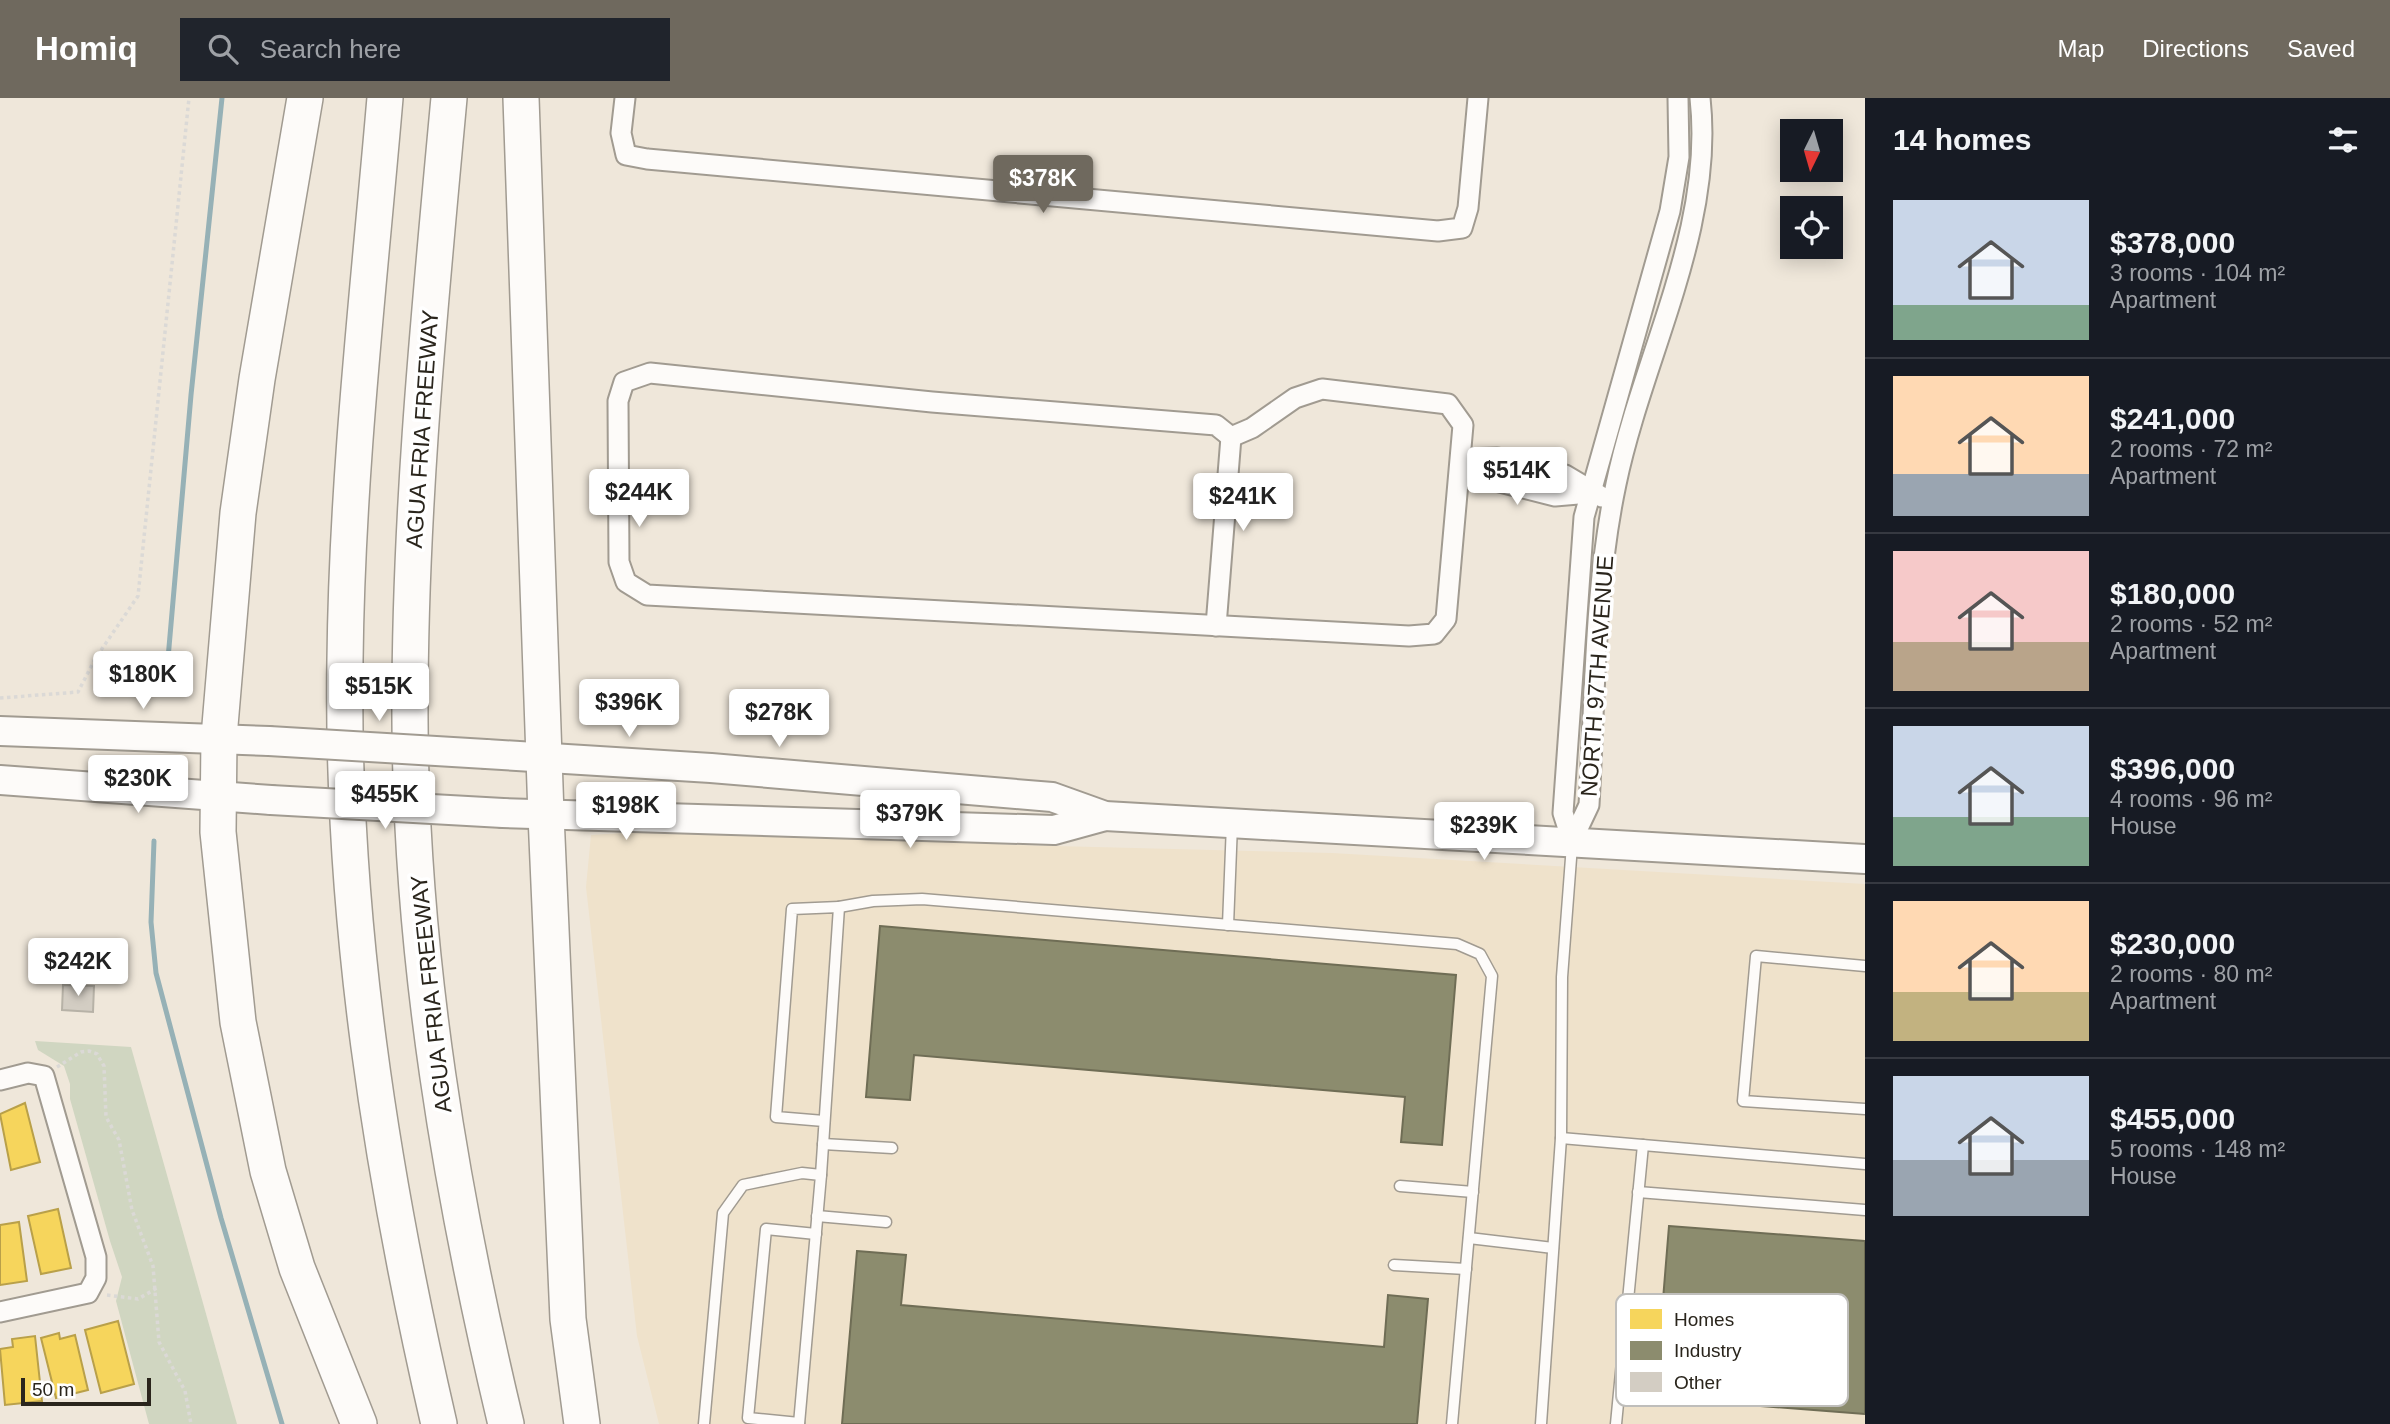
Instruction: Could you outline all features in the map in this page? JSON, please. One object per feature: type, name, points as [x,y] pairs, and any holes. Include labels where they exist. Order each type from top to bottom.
[{"type":"highway","points":[[305,98],[261,354],[238,513],[216,797],[238,1022],[268,1171],[305,1291],[359,1424]]},
{"type":"highway","points":[[385,98],[351,508],[345,661],[347,776],[355,923],[380,1140],[407,1282],[439,1424]]},
{"type":"highway","name":"AGUA FRIA FREEWAY","points":[[449,98],[413,544],[410,724],[427,993],[450,1156],[483,1329],[506,1424]]},
{"type":"highway","points":[[521,98],[546,815],[568,1320],[582,1424]]},
{"type":"main road","points":[[0,731],[219,737],[710,768],[1052,797],[1105,816],[1865,859]]},
{"type":"main road","points":[[0,780],[216,797],[546,815],[1054,830],[1105,816]]},
{"type":"street","points":[[625,98],[621,133],[626,155],[647,159],[1438,230],[1462,228],[1468,208],[1478,98]]},
{"type":"street","name":"NORTH 97TH AVENUE","points":[[1572,841],[1563,813],[1579,563],[1590,492],[1661,247],[1678,157],[1678,98]]},
{"type":"street","name":"NORTH 97TH AVENUE","points":[[1572,841],[1590,805],[1603,566],[1612,501],[1690,229],[1703,121],[1700,98]]},
{"type":"street","points":[[1678,157],[1699,163]]},
{"type":"street","points":[[650,373],[932,402],[1216,425],[1231,437],[1252,428],[1295,398],[1322,389],[1448,404],[1463,425],[1461,459],[1446,620],[1434,634],[1409,636],[647,595],[626,582],[619,562],[618,401],[624,382],[650,373]]},
{"type":"street","points":[[1216,625],[1231,437]]},
{"type":"street","points":[[1461,459],[1497,458],[1565,475],[1590,492],[1612,501]]},
{"type":"street","points":[[0,1080],[36,1075],[96,1257],[96,1278],[88,1293],[0,1312]]},
{"type":"lane","points":[[1228,925],[1232,824]]},
{"type":"lane","points":[[1541,1424],[1561,1138],[1562,977],[1572,841]]},
{"type":"lane","points":[[824,1121],[776,1117],[792,909],[873,901],[922,900],[1457,944],[1480,954],[1492,975],[1452,1424]]},
{"type":"lane","points":[[816,1234],[766,1229],[748,1418],[799,1423],[816,1234],[817,1216],[821,1175],[839,906]]},
{"type":"lane","points":[[1865,966],[1756,956],[1743,1101],[1865,1109]]},
{"type":"lane","points":[[1561,1138],[1865,1164]]},
{"type":"lane","points":[[823,1144],[892,1148]]},
{"type":"lane","points":[[1628,1294],[1643,1145]]},
{"type":"lane","points":[[704,1424],[723,1213],[743,1185],[802,1173],[821,1175]]},
{"type":"lane","points":[[1400,1186],[1473,1192]]},
{"type":"lane","points":[[1638,1192],[1865,1210]]},
{"type":"lane","points":[[817,1216],[886,1222]]},
{"type":"lane","points":[[1469,1238],[1553,1248]]},
{"type":"lane","points":[[1394,1265],[1466,1269]]},
{"type":"lane","points":[[1616,1424],[1618,1406]]},
{"type":"path","points":[[0,698],[78,692],[95,659],[138,596],[189,98]]},
{"type":"path","points":[[36,1075],[81,1052],[89,1051],[101,1059],[106,1076],[106,1117],[119,1140],[132,1210],[149,1248],[157,1288],[159,1342],[185,1391],[190,1405],[191,1424]]},
{"type":"path","points":[[88,1293],[130,1300],[157,1288]]},
{"type":"shaded area","points":[[703,828],[855,834],[1011,845],[1332,853],[1865,884],[1865,1424],[659,1424],[637,1336],[586,887],[591,835]]},
{"type":"green space","points":[[35,1041],[131,1047],[237,1424],[149,1424],[116,1301],[122,1277],[70,1099],[70,1084],[64,1066],[38,1050]]},
{"type":"building: Homes","points":[[25,1103],[40,1162],[11,1170],[0,1114]]},
{"type":"building: Homes","points":[[58,1209],[71,1268],[41,1274],[28,1216]]},
{"type":"building: Homes","points":[[19,1222],[27,1281],[0,1285],[0,1225]]},
{"type":"building: Homes","points":[[118,1321],[134,1384],[101,1393],[85,1330]]},
{"type":"building: Homes","points":[[59,1333],[60,1339],[75,1335],[88,1390],[56,1398],[41,1338]]},
{"type":"building: Homes","points":[[35,1336],[42,1401],[5,1405],[0,1349],[13,1347],[12,1339]]},
{"type":"building: Industry","points":[[880,926],[1456,975],[1442,1145],[1401,1142],[1405,1097],[914,1055],[910,1100],[866,1097]]},
{"type":"building: Industry","points":[[1669,1226],[1865,1241],[1865,1414],[1760,1406],[1848,1406],[1848,1294],[1663,1294]]},
{"type":"building: Industry","points":[[857,1251],[906,1255],[901,1305],[1384,1347],[1388,1295],[1428,1299],[1417,1424],[842,1424]]},
{"type":"building: Other","points":[[63,985],[94,986],[93,1012],[62,1010]]},
{"type":"waterway","points":[[165,693],[191,395],[222,98]]},
{"type":"waterway","points":[[154,841],[151,922],[156,973],[221,1218],[282,1424]]}]
